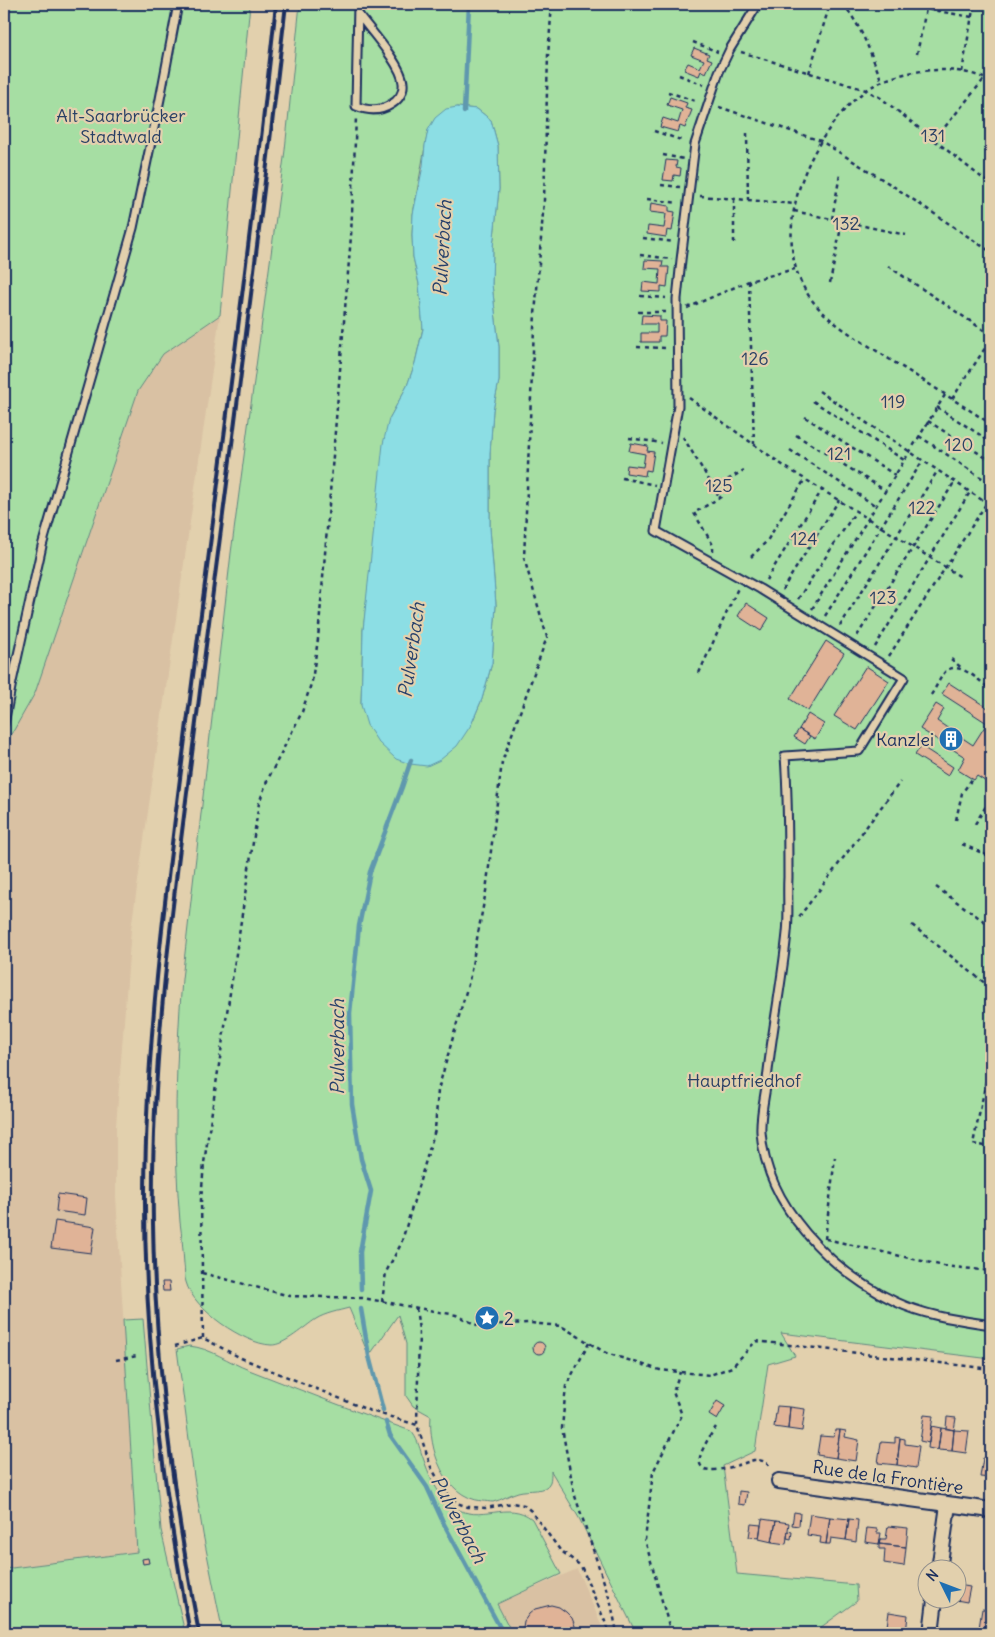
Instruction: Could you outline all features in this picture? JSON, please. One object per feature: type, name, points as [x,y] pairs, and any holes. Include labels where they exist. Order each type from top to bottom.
[{"type":"street","name":"Rue de la Frontière","points":[[780,1481],[991,1510]]},
{"type":"street","points":[[940,1560],[948,1505]]},
{"type":"street","points":[[930,1633],[933,1610]]},
{"type":"lane","points":[[4,724],[42,546],[133,228],[178,4]]},
{"type":"lane","points":[[358,4],[356,106],[365,110],[378,110],[397,100],[402,92],[403,83],[396,65],[359,15]]},
{"type":"lane","points":[[758,4],[728,52],[707,104],[695,144],[687,204],[677,312],[678,391],[675,423],[656,531],[742,579],[904,678],[859,751],[785,756],[788,798],[787,932],[761,1130],[766,1165],[773,1184],[790,1210],[824,1253],[863,1284],[896,1303],[924,1313],[991,1325]]},
{"type":"path","points":[[382,1302],[386,1272],[401,1244],[435,1130],[438,1090],[469,981],[486,890],[502,762],[547,637],[524,558],[534,328],[544,200],[548,55],[552,4]]},
{"type":"path","points":[[809,73],[830,4]]},
{"type":"path","points":[[843,4],[852,15],[866,41],[882,82]]},
{"type":"path","points":[[897,4],[972,17]]},
{"type":"path","points":[[962,72],[974,4]]},
{"type":"path","points":[[983,4],[991,14]]},
{"type":"path","points":[[917,54],[926,9]]},
{"type":"path","points":[[692,42],[866,90],[881,98],[986,181]]},
{"type":"path","points":[[991,82],[985,78],[962,72],[932,70],[907,73],[866,90],[848,105],[821,142],[804,177],[794,211],[791,240],[795,268],[807,293],[815,304],[835,323],[991,424]]},
{"type":"path","points":[[679,75],[713,88]]},
{"type":"path","points":[[935,139],[985,78]]},
{"type":"path","points":[[668,92],[821,142],[893,186],[991,252]]},
{"type":"path","points":[[203,1338],[201,1200],[204,1162],[259,803],[267,781],[302,712],[312,681],[352,236],[356,106]]},
{"type":"path","points":[[654,131],[695,144]]},
{"type":"path","points":[[748,133],[748,200]]},
{"type":"path","points":[[663,155],[693,160]]},
{"type":"path","points":[[832,220],[840,174]]},
{"type":"path","points":[[661,185],[689,192],[734,199],[796,204]]},
{"type":"path","points":[[647,199],[687,204]]},
{"type":"path","points":[[734,199],[734,243]]},
{"type":"path","points":[[794,211],[906,235]]},
{"type":"path","points":[[830,283],[842,222]]},
{"type":"path","points":[[643,238],[683,243]]},
{"type":"path","points":[[640,255],[681,260]]},
{"type":"path","points":[[888,266],[991,337],[952,399]]},
{"type":"path","points":[[638,312],[677,312],[749,282],[795,268]]},
{"type":"path","points":[[749,282],[754,444]]},
{"type":"path","points":[[640,296],[678,299]]},
{"type":"path","points":[[637,347],[677,348]]},
{"type":"path","points":[[678,391],[805,479],[961,577]]},
{"type":"path","points":[[819,391],[991,506]]},
{"type":"path","points":[[806,618],[945,394]]},
{"type":"path","points":[[814,401],[904,460]]},
{"type":"path","points":[[937,407],[991,442]]},
{"type":"path","points":[[805,418],[895,475]]},
{"type":"path","points":[[928,421],[991,461]]},
{"type":"path","points":[[675,423],[720,498]]},
{"type":"path","points":[[796,435],[886,490]]},
{"type":"path","points":[[919,436],[991,484]]},
{"type":"path","points":[[629,438],[664,444]]},
{"type":"path","points":[[790,450],[876,506]]},
{"type":"path","points":[[819,626],[923,460]]},
{"type":"path","points":[[714,488],[744,470]]},
{"type":"path","points":[[834,636],[938,470]]},
{"type":"path","points":[[622,478],[664,486]]},
{"type":"path","points":[[750,557],[767,540],[805,479]]},
{"type":"path","points":[[851,646],[955,481]]},
{"type":"path","points":[[760,590],[822,490]]},
{"type":"path","points":[[868,657],[970,491]]},
{"type":"path","points":[[714,564],[713,545],[694,513],[724,496]]},
{"type":"path","points":[[883,666],[991,496]]},
{"type":"path","points":[[775,599],[839,500]]},
{"type":"path","points":[[791,609],[856,511]]},
{"type":"path","points":[[699,673],[742,579]]},
{"type":"path","points":[[951,660],[991,690]]},
{"type":"path","points":[[931,695],[946,672],[955,668],[964,670]]},
{"type":"path","points":[[956,820],[962,793],[972,779]]},
{"type":"path","points":[[787,932],[900,782]]},
{"type":"path","points":[[975,824],[991,798]]},
{"type":"path","points":[[962,844],[991,857]]},
{"type":"path","points":[[936,887],[988,924]]},
{"type":"path","points":[[912,925],[991,988]]},
{"type":"path","points":[[991,1058],[973,1144],[991,1147]]},
{"type":"path","points":[[824,1253],[835,1157]]},
{"type":"path","points":[[825,1239],[944,1266],[991,1271]]},
{"type":"path","points":[[202,1273],[290,1296],[363,1298],[456,1315],[477,1325],[530,1323],[561,1326],[606,1353],[660,1370],[710,1375],[732,1367],[756,1341],[991,1369]]},
{"type":"path","points":[[416,1308],[419,1330],[417,1425],[431,1467],[449,1495],[457,1503],[468,1507],[486,1508],[512,1503],[524,1505],[537,1518],[560,1550],[581,1566],[610,1633]]},
{"type":"path","points":[[175,1346],[203,1338],[241,1358],[368,1410],[417,1425]]},
{"type":"path","points":[[588,1343],[566,1386],[562,1428],[574,1493],[610,1603],[617,1633]]},
{"type":"path","points":[[116,1360],[136,1356]]},
{"type":"path","points":[[672,1633],[646,1540],[653,1472],[682,1415],[673,1392],[680,1372]]},
{"type":"path","points":[[716,1427],[702,1451],[700,1464],[703,1468],[708,1471],[716,1470],[760,1460],[768,1464],[775,1478],[780,1481]]},
{"type":"shaded area","points":[[220,315],[131,929],[116,1126],[116,1196],[137,1552],[4,1569],[4,743],[14,730],[35,693],[138,391],[163,354]]},
{"type":"shaded area","points":[[577,1569],[605,1633],[512,1633],[497,1604]]},
{"type":"green space","name":"Alt-Saarbrücker Stadtwald","points":[[4,4],[250,4],[220,315],[163,354],[138,391],[35,693],[14,730],[4,743]]},
{"type":"green space","points":[[300,4],[991,4],[991,1359],[781,1333],[795,1356],[768,1364],[755,1451],[723,1466],[737,1574],[856,1585],[857,1601],[813,1633],[636,1633],[579,1518],[551,1471],[550,1482],[545,1488],[518,1492],[493,1502],[469,1498],[448,1481],[441,1469],[432,1442],[431,1416],[413,1406],[406,1396],[406,1344],[398,1315],[369,1356],[349,1308],[320,1317],[288,1339],[271,1345],[247,1339],[221,1323],[198,1303],[186,1282],[178,1192],[176,1131],[178,1040],[182,979],[231,553],[285,150]],"holes":[[[457,107],[477,109],[491,120],[498,146],[499,189],[493,247],[492,284],[499,347],[499,381],[493,410],[490,454],[490,528],[496,605],[492,663],[482,699],[471,725],[361,705],[363,630],[389,419],[407,386],[415,363],[423,328],[419,284],[413,257],[412,235],[413,214],[428,130]]]},
{"type":"green space","points":[[143,1319],[161,1530],[185,1633],[4,1633],[4,1569],[137,1552],[123,1320]]},
{"type":"green space","points":[[189,1346],[205,1349],[241,1367],[411,1431],[418,1442],[434,1484],[448,1502],[464,1512],[474,1514],[504,1511],[523,1513],[532,1519],[561,1574],[497,1604],[512,1633],[223,1633],[203,1534],[177,1349]]},
{"type":"water","points":[[457,107],[477,109],[491,120],[498,146],[499,189],[493,247],[492,284],[499,347],[499,381],[493,410],[490,454],[490,528],[496,605],[492,663],[482,699],[471,725],[457,746],[440,760],[427,766],[410,764],[396,759],[378,742],[367,725],[361,705],[363,630],[383,444],[389,419],[407,386],[415,363],[423,329],[419,284],[413,257],[412,235],[413,214],[423,166],[425,145],[428,130],[435,118],[446,109]]},
{"type":"building","points":[[694,48],[709,54],[707,58],[712,60],[706,73],[701,71],[699,76],[684,70],[688,63],[700,68],[704,60],[691,55]]},
{"type":"building","points":[[670,97],[687,103],[685,108],[692,110],[685,128],[680,126],[678,132],[660,127],[663,118],[678,123],[682,110],[667,105]]},
{"type":"building","points":[[666,160],[677,161],[676,167],[681,168],[680,176],[674,175],[673,181],[663,180]]},
{"type":"building","points":[[651,203],[669,206],[669,211],[675,212],[672,231],[667,230],[666,237],[647,234],[648,226],[664,228],[666,214],[650,212]]},
{"type":"building","points":[[645,260],[663,261],[662,267],[669,267],[667,287],[661,286],[661,292],[642,291],[643,282],[659,284],[660,269],[644,268]]},
{"type":"building","points":[[642,315],[660,316],[660,321],[666,321],[665,336],[659,336],[659,342],[641,342],[641,333],[657,333],[657,324],[641,324]]},
{"type":"building","points":[[631,443],[648,446],[647,451],[654,452],[651,471],[646,470],[645,476],[626,473],[627,465],[643,467],[645,454],[629,451]]},
{"type":"building","points":[[746,603],[769,618],[761,631],[738,616]]},
{"type":"building","points":[[826,641],[844,653],[808,711],[790,699]]},
{"type":"building","points":[[866,666],[889,681],[857,730],[834,716]]},
{"type":"building","name":"Kanzlei","points":[[949,683],[991,710],[991,785],[977,776],[974,780],[958,770],[965,757],[920,729],[936,704],[944,709],[937,721],[973,745],[987,723],[942,694]]},
{"type":"building","points":[[808,714],[824,724],[815,739],[799,729]]},
{"type":"building","points":[[799,729],[810,736],[805,744],[794,737]]},
{"type":"building","points":[[921,746],[953,767],[948,776],[915,755]]},
{"type":"building","points":[[58,1194],[87,1198],[85,1215],[56,1211]]},
{"type":"building","points":[[55,1221],[95,1227],[91,1253],[51,1248]]},
{"type":"building","points":[[162,1282],[169,1282],[170,1291],[163,1291]]},
{"type":"building","points":[[537,1342],[541,1342],[545,1348],[541,1354],[537,1354],[533,1350],[533,1346]]},
{"type":"building","points":[[717,1401],[725,1406],[717,1420],[709,1415]]},
{"type":"building","points":[[777,1406],[790,1407],[788,1429],[774,1427]]},
{"type":"building","points":[[790,1407],[805,1409],[802,1431],[788,1429]]},
{"type":"building","points":[[924,1415],[933,1416],[929,1443],[920,1441]]},
{"type":"building","points":[[947,1417],[956,1418],[954,1430],[946,1428]]},
{"type":"building","points":[[931,1426],[941,1428],[938,1450],[928,1448]]},
{"type":"building","points":[[941,1428],[954,1430],[952,1451],[938,1450]]},
{"type":"building","points":[[835,1430],[840,1430],[836,1458],[817,1455],[820,1436],[834,1437]]},
{"type":"building","points":[[840,1430],[846,1431],[845,1437],[859,1440],[856,1461],[836,1458]]},
{"type":"building","points":[[954,1430],[969,1431],[966,1453],[952,1451]]},
{"type":"building","points":[[895,1437],[900,1438],[897,1465],[878,1463],[881,1442],[895,1443]]},
{"type":"building","points":[[900,1438],[905,1439],[905,1444],[919,1446],[916,1468],[897,1465]]},
{"type":"building","points":[[983,1458],[991,1459],[991,1478],[980,1477]]},
{"type":"building","points":[[739,1491],[747,1492],[745,1505],[738,1504]]},
{"type":"building","points":[[794,1512],[800,1513],[799,1526],[792,1525]]},
{"type":"building","points":[[810,1514],[830,1517],[826,1544],[820,1543],[821,1537],[807,1535]]},
{"type":"building","points":[[830,1517],[849,1519],[846,1540],[831,1538],[830,1544],[826,1544]]},
{"type":"building","points":[[762,1519],[776,1521],[772,1542],[759,1539]]},
{"type":"building","points":[[849,1519],[858,1520],[856,1542],[846,1540]]},
{"type":"building","points":[[776,1521],[789,1523],[786,1544],[772,1542]]},
{"type":"building","points":[[751,1524],[761,1525],[759,1538],[749,1537]]},
{"type":"building","points":[[888,1526],[908,1528],[906,1547],[879,1544],[880,1539],[886,1539]]},
{"type":"building","points":[[867,1528],[877,1529],[877,1533],[881,1533],[879,1544],[865,1542]]},
{"type":"building","points":[[788,1531],[792,1532],[791,1539],[787,1538]]},
{"type":"building","points":[[879,1544],[906,1547],[904,1566],[884,1563],[885,1549],[879,1549]]},
{"type":"building","points":[[989,1551],[991,1551],[991,1574],[986,1573]]},
{"type":"building","points":[[148,1558],[149,1563],[143,1564],[142,1559]]},
{"type":"building","points":[[551,1605],[559,1607],[572,1618],[575,1633],[522,1633],[524,1621],[529,1614],[535,1609]]},
{"type":"building","points":[[982,1609],[991,1610],[991,1629],[979,1628]]},
{"type":"building","points":[[889,1612],[908,1615],[906,1633],[886,1633]]},
{"type":"building","points":[[979,1628],[991,1629],[991,1633],[979,1633]]},
{"type":"waterway","name":"Pulverbach","points":[[464,112],[469,4]]},
{"type":"waterway","name":"Pulverbach","points":[[361,1289],[360,1252],[371,1191],[361,1159],[352,1104],[350,1013],[359,926],[370,872],[411,760]]},
{"type":"waterway","name":"Pulverbach","points":[[361,1309],[369,1356],[383,1410]]},
{"type":"waterway","name":"Pulverbach","points":[[386,1422],[390,1435],[427,1487],[444,1524],[503,1633]]},
{"type":"railway","points":[[190,1633],[171,1523],[152,1358],[148,1302],[145,1191],[149,1070],[167,888],[245,268],[276,4]]},
{"type":"railway","points":[[199,1633],[181,1532],[167,1430],[157,1327],[153,1224],[156,1090],[167,957],[175,890],[266,176],[286,4]]},
{"type":"place","name":"Kanzlei","points":[[951,739]]},
{"type":"place","name":"2","points":[[487,1318]]},
{"type":"park label","name":"131","points":[[933,135]]},
{"type":"park label","name":"132","points":[[846,223]]},
{"type":"park label","name":"126","points":[[755,358]]},
{"type":"park label","name":"119","points":[[893,401]]},
{"type":"park label","name":"120","points":[[959,444]]},
{"type":"park label","name":"121","points":[[839,453]]},
{"type":"park label","name":"125","points":[[719,485]]},
{"type":"park label","name":"122","points":[[922,507]]},
{"type":"park label","name":"124","points":[[804,538]]},
{"type":"park label","name":"123","points":[[883,597]]},
{"type":"park label","name":"Hauptfriedhof","points":[[744,1080]]}]
